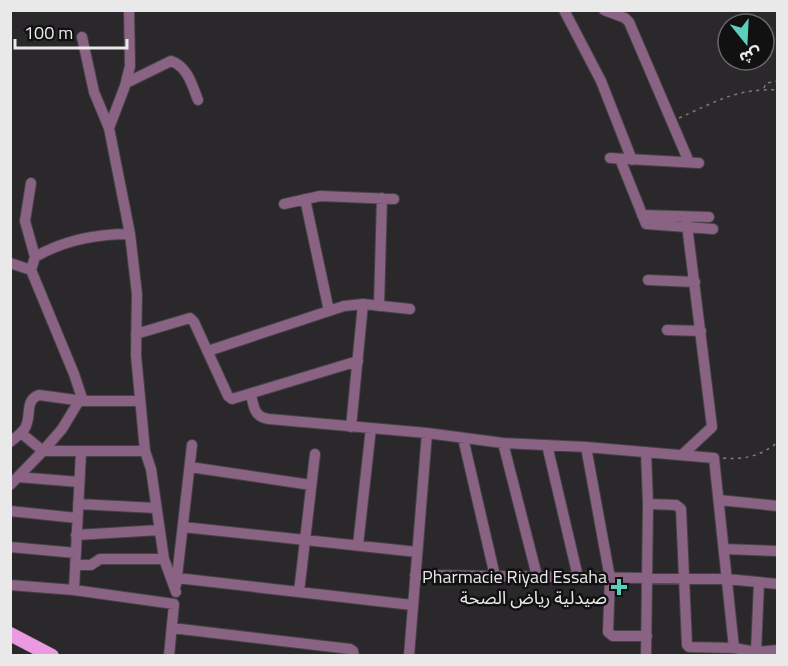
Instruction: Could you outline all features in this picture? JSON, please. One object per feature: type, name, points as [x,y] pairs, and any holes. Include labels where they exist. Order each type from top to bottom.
[{"type":"main road","points":[[10,634],[52,656]]},
{"type":"main road","points":[[10,642],[33,656]]},
{"type":"street","points":[[109,128],[126,83],[131,52],[129,10]]},
{"type":"street","points":[[564,10],[601,81],[632,160]]},
{"type":"street","points":[[604,10],[625,18],[628,22],[694,162],[615,159],[642,215],[648,226],[713,229]]},
{"type":"street","points":[[82,37],[94,92],[109,128],[130,234],[137,294],[136,334],[145,451],[151,470],[164,559],[176,592]]},
{"type":"street","points":[[126,83],[171,61],[181,64],[185,69],[198,100]]},
{"type":"street","points":[[31,183],[25,221],[35,257],[31,270],[83,400]]},
{"type":"street","points":[[284,204],[320,196],[394,199]]},
{"type":"street","points":[[379,306],[382,198]]},
{"type":"street","points":[[305,199],[329,311]]},
{"type":"street","points":[[642,215],[709,217]]},
{"type":"street","points":[[682,455],[712,427],[686,217]]},
{"type":"street","points":[[35,257],[58,246],[97,235],[130,234]]},
{"type":"street","points":[[10,263],[31,270]]},
{"type":"street","points":[[648,280],[695,282]]},
{"type":"street","points":[[351,427],[363,304]]},
{"type":"street","points":[[208,351],[344,306],[363,304],[410,309]]},
{"type":"street","points":[[136,334],[190,318],[194,322],[228,396],[232,399],[358,361]]},
{"type":"street","points":[[667,330],[701,331]]},
{"type":"street","points":[[10,442],[26,427],[29,402],[33,397],[39,395],[83,400],[140,401]]},
{"type":"street","points":[[251,395],[256,413],[262,418],[503,443],[586,447],[714,458],[734,648]]},
{"type":"street","points":[[14,481],[62,429],[77,403],[83,400]]},
{"type":"street","points":[[358,545],[371,428]]},
{"type":"street","points":[[21,433],[43,450],[145,451]]},
{"type":"street","points":[[409,656],[427,434]]},
{"type":"street","points":[[463,438],[495,576]]},
{"type":"street","points":[[503,443],[537,576]]},
{"type":"street","points":[[169,656],[192,445]]},
{"type":"street","points":[[547,445],[578,577]]},
{"type":"street","points":[[586,447],[610,578],[608,632],[613,636],[647,636]]},
{"type":"street","points":[[74,590],[81,452]]},
{"type":"street","points":[[646,452],[648,504],[646,656]]},
{"type":"street","points":[[298,592],[315,454]]},
{"type":"street","points":[[190,467],[311,485]]},
{"type":"street","points":[[14,481],[79,482]]},
{"type":"street","points":[[719,500],[777,506]]},
{"type":"street","points":[[78,504],[156,508]]},
{"type":"street","points":[[648,504],[676,505],[681,509],[687,645],[756,652],[777,650]]},
{"type":"street","points":[[10,511],[77,518]]},
{"type":"street","points":[[183,527],[417,552]]},
{"type":"street","points":[[76,535],[160,530]]},
{"type":"street","points":[[10,547],[76,559],[91,565],[100,559],[164,559]]},
{"type":"street","points":[[724,549],[777,551]]},
{"type":"street","points":[[415,575],[727,579],[777,584]]},
{"type":"street","points":[[177,578],[412,605]]},
{"type":"street","points":[[756,652],[759,583]]},
{"type":"street","points":[[10,585],[74,590],[174,604]]},
{"type":"street","points":[[172,628],[337,651],[350,649],[354,656]]},
{"type":"path","points":[[764,89],[766,83],[777,81]]},
{"type":"path","points":[[673,121],[737,93],[764,89],[777,90]]},
{"type":"path","points":[[714,458],[745,458],[758,454],[777,442]]},
{"type":"place","name":"Pharmacie Riyad Essaha صيدلية رياض الصحة","points":[[619,587]]}]
